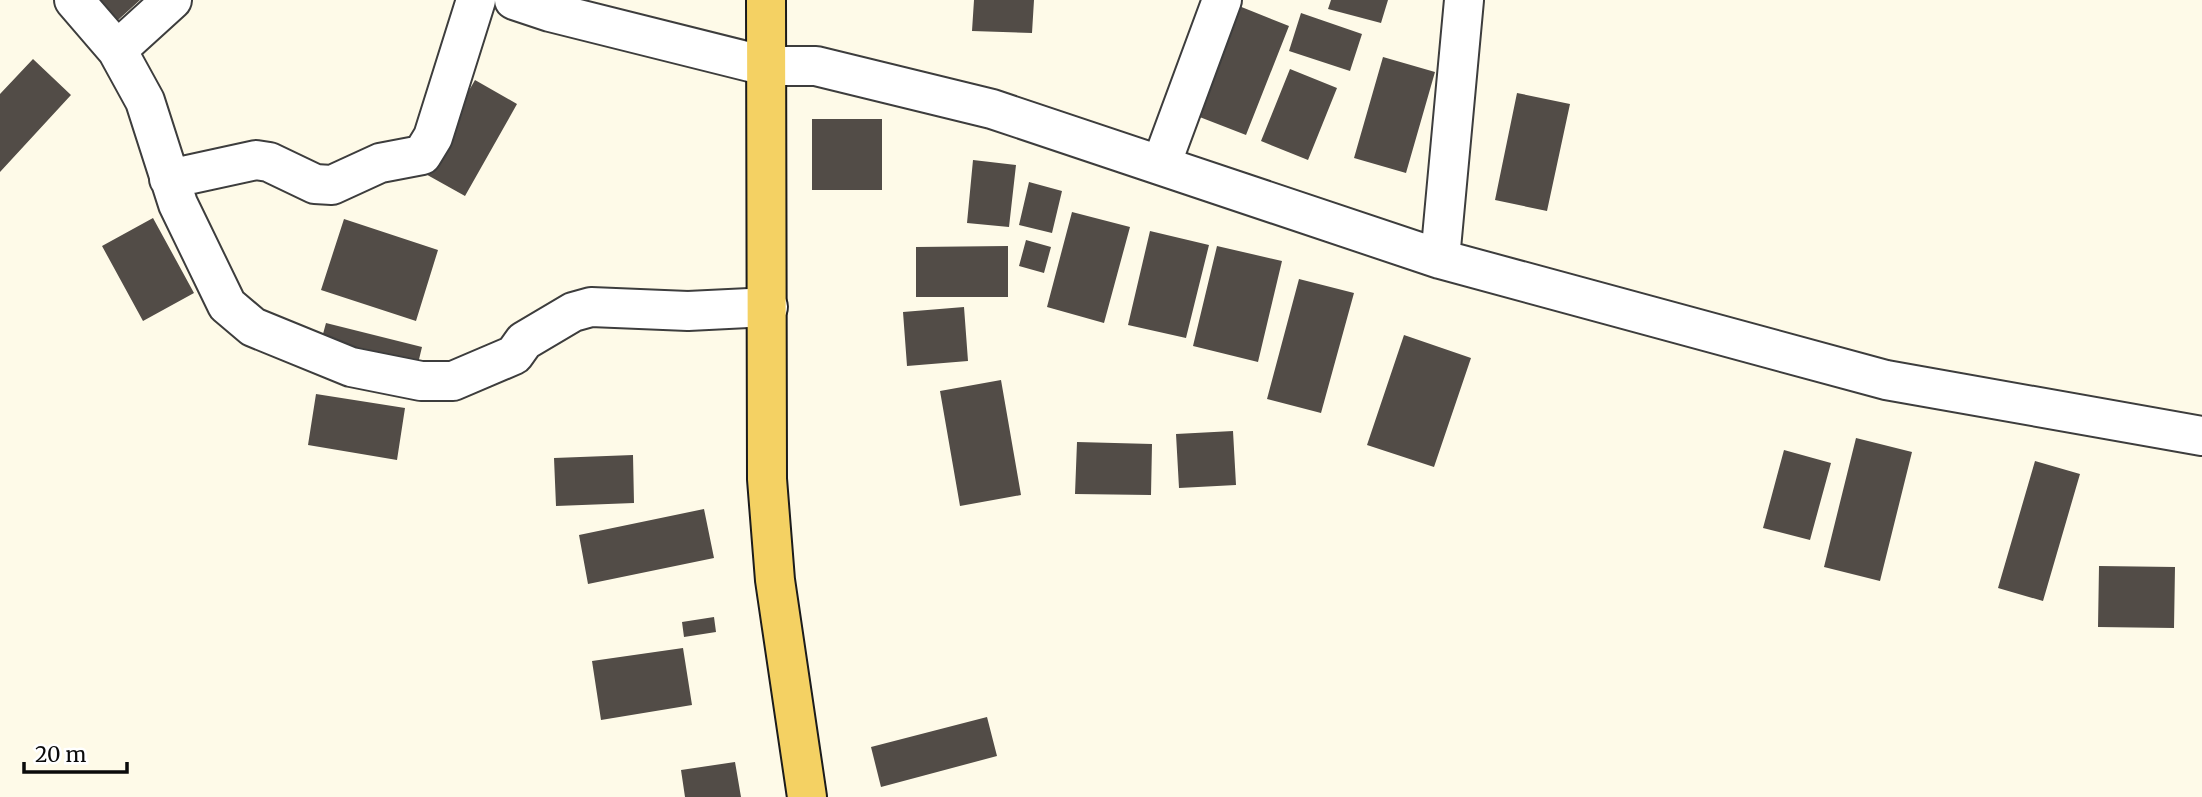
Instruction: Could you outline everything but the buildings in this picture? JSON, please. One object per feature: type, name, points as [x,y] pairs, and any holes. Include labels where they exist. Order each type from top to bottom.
[{"type":"main road","points":[[766,0],[768,491],[775,580],[807,797]]},
{"type":"street","points":[[74,0],[117,50],[145,101],[178,204],[227,305],[253,327],[351,367],[421,382],[453,380],[514,355],[524,341],[573,312],[591,307],[688,312],[768,307]]},
{"type":"street","points":[[117,50],[172,0]]},
{"type":"street","points":[[169,179],[256,160],[269,162],[316,184],[332,185],[380,163],[422,155],[433,137],[476,0]]},
{"type":"street","points":[[514,0],[766,66],[816,66],[914,89],[1059,130],[1440,259],[1886,380],[2202,436]]},
{"type":"street","points":[[1161,165],[1223,0]]},
{"type":"street","points":[[1440,259],[1464,0]]}]
